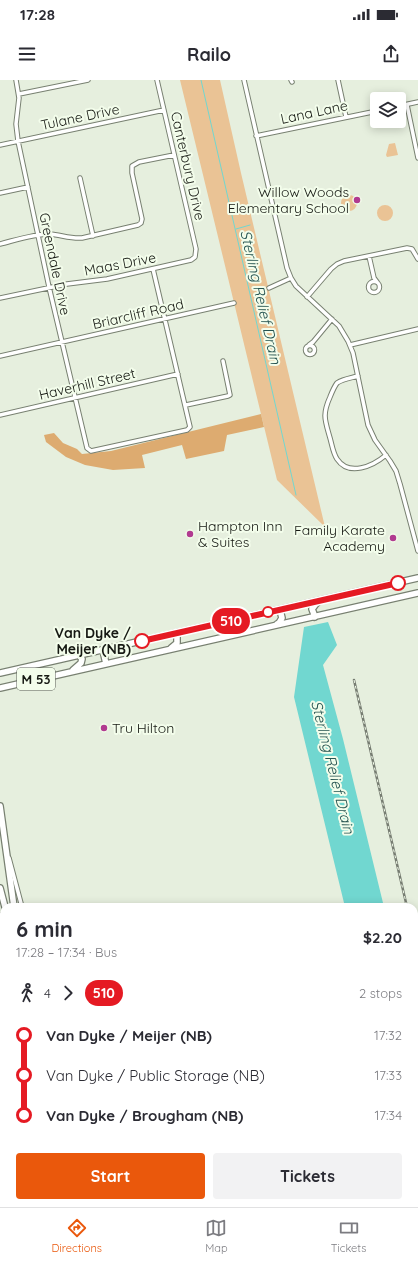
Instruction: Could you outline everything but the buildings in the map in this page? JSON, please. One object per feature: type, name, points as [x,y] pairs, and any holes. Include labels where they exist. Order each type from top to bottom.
[{"type":"main road","name":"M 53","points":[[0,673],[418,578]]},
{"type":"main road","name":"M 53","points":[[0,688],[418,593]]},
{"type":"main road","points":[[315,617],[312,609],[319,601]]},
{"type":"main road","points":[[275,626],[282,618],[280,610]]},
{"type":"main road","points":[[169,649],[177,643],[177,633]]},
{"type":"main road","points":[[106,664],[104,655],[111,648]]},
{"type":"main road","points":[[71,672],[81,663],[82,659],[79,654]]},
{"type":"main road","points":[[0,806],[13,903]]},
{"type":"main road","points":[[0,888],[4,903]]},
{"type":"street","name":"Greendale Drive","points":[[16,80],[19,94],[16,124],[18,141],[49,288],[87,448],[89,451],[92,451],[187,430],[190,428],[190,425],[186,405]]},
{"type":"street","points":[[63,80],[64,85]]},
{"type":"street","points":[[19,94],[88,80]]},
{"type":"street","name":"Canterbury Drive","points":[[157,80],[196,249],[195,257]]},
{"type":"street","points":[[244,80],[286,264],[291,278],[296,286],[343,331],[350,345],[372,434],[379,447],[393,466],[398,477],[418,551]]},
{"type":"street","points":[[338,80],[346,117]]},
{"type":"street","points":[[418,102],[407,105],[418,158]]},
{"type":"street","name":"Tulane Drive","points":[[0,145],[164,110]]},
{"type":"street","name":"Lana Lane","points":[[256,136],[370,112]]},
{"type":"street","points":[[0,244],[38,236],[54,235],[77,238],[93,236],[140,224],[142,221],[142,216],[132,173],[132,166],[136,163],[174,155]]},
{"type":"street","points":[[80,178],[93,236]]},
{"type":"street","points":[[0,193],[28,187]]},
{"type":"street","points":[[307,297],[331,269],[344,261],[407,248],[412,249],[418,259]]},
{"type":"street","points":[[369,256],[375,281]]},
{"type":"street","name":"Maas Drive","points":[[0,298],[71,283],[99,281],[191,260],[195,257]]},
{"type":"street","points":[[153,269],[186,405],[230,395],[223,360]]},
{"type":"street","points":[[270,288],[291,278]]},
{"type":"street","name":"Briarcliff Road","points":[[0,356],[234,303]]},
{"type":"street","points":[[313,342],[315,352],[309,354],[306,350],[307,347],[332,319]]},
{"type":"street","points":[[350,345],[418,329]]},
{"type":"street","points":[[309,345],[315,347]]},
{"type":"street","name":"Haverhill Street","points":[[0,415],[178,374]]},
{"type":"street","points":[[358,376],[345,379],[337,384],[332,391],[326,406],[324,414],[325,420],[334,452],[337,460],[342,464],[356,469],[370,465],[386,455]]},
{"type":"street","points":[[5,843],[21,903]]},
{"type":"shaded area","name":"Sterling Relief Drain","points":[[180,80],[220,80],[325,527],[277,480]]},
{"type":"shaded area","points":[[395,143],[398,155],[387,157],[386,155],[389,144]]},
{"type":"shaded area","points":[[349,195],[356,200],[357,203],[352,210],[349,211],[342,206],[341,203],[346,196]]},
{"type":"shaded area","points":[[385,205],[392,210],[393,213],[388,220],[385,221],[378,216],[377,213],[382,206]]},
{"type":"shaded area","points":[[261,414],[264,427],[227,435],[224,451],[186,459],[182,445],[142,455],[145,468],[113,470],[85,465],[66,457],[46,442],[44,435],[54,433],[63,443],[77,449],[82,454],[111,451]]},
{"type":"water","points":[[328,622],[337,645],[323,665],[343,739],[383,903],[344,903],[294,697],[304,627]]},
{"type":"waterway","name":"Sterling Relief Drain","points":[[201,80],[296,495]]},
{"type":"waterway","points":[[236,229],[250,225]]},
{"type":"railway","points":[[354,680],[406,903]]},
{"type":"bus line","name":"510","points":[[142,641],[398,583]]},
{"type":"place","name":"Willow Woods Elementary School","points":[[357,200]]},
{"type":"place","name":"Hampton Inn & Suites","points":[[190,534]]},
{"type":"place","name":"Family Karate Academy","points":[[393,538]]},
{"type":"place","name":"Van Dyke / Meijer (NB)","points":[[142,641]]},
{"type":"place","name":"Tru Hilton","points":[[104,728]]}]
